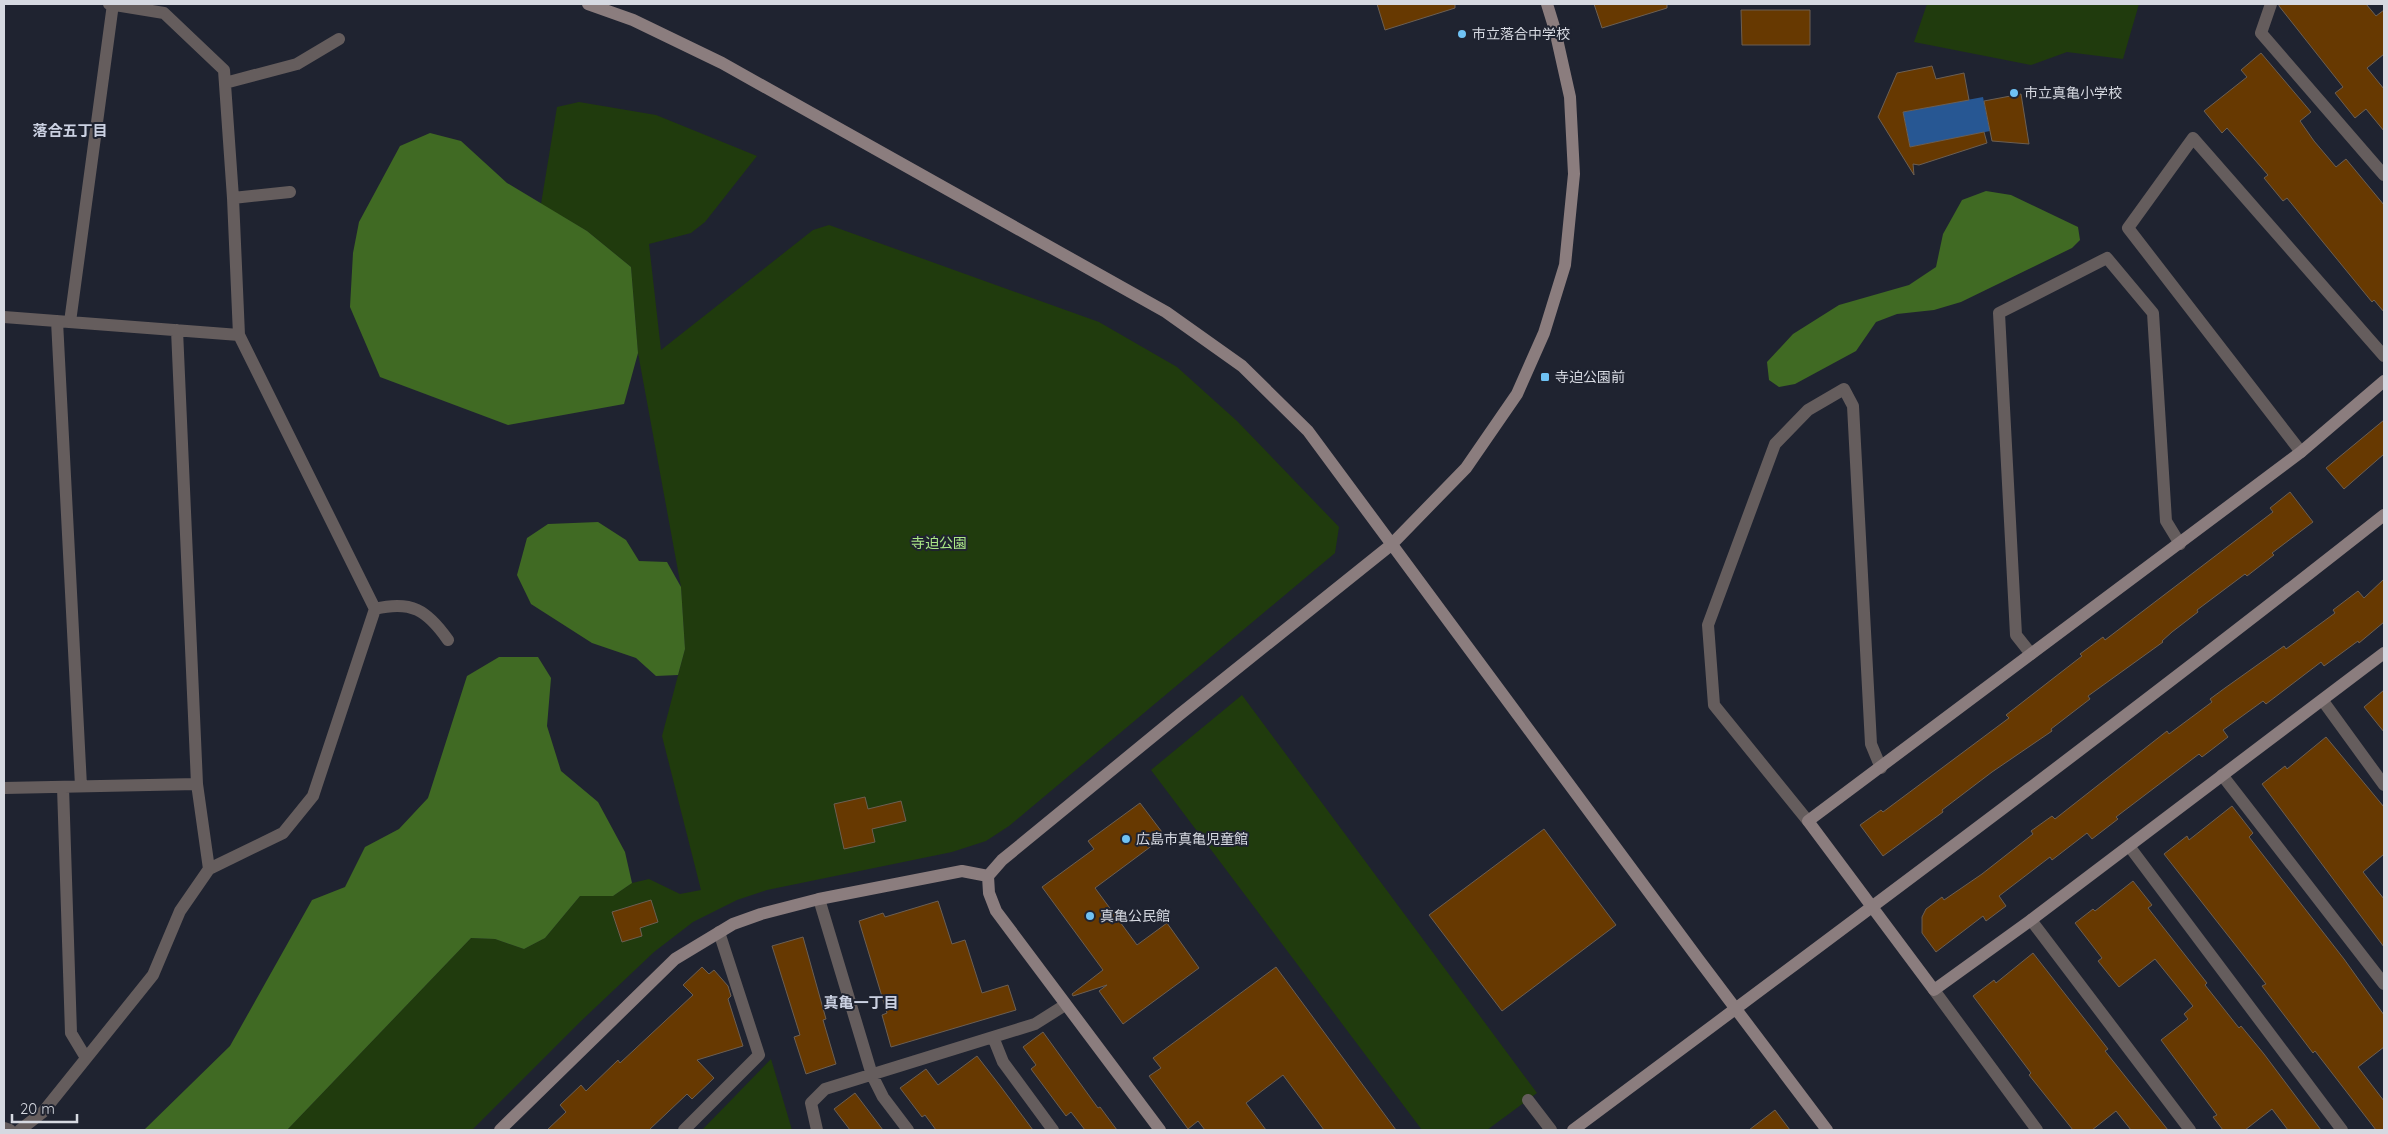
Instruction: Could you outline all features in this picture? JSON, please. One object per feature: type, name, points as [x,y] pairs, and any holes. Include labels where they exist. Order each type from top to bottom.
[{"type":"street","points":[[20,1130],[42,1112],[153,975],[180,911],[209,869],[283,833],[313,796],[374,610],[238,334],[233,198],[224,70],[164,13],[111,4],[70,322]]},
{"type":"street","points":[[588,4],[633,20],[722,63],[1166,312],[1242,366],[1308,431],[1827,1130]]},
{"type":"street","points":[[1160,1130],[996,911],[989,893],[988,876],[1002,860],[1392,544],[1466,468],[1517,394],[1544,333],[1565,265],[1574,174],[1570,97],[1555,30],[1547,4]]},
{"type":"street","points":[[2271,4],[2261,33],[2384,175]]},
{"type":"street","points":[[225,83],[297,64],[339,39]]},
{"type":"street","points":[[2301,452],[2128,228],[2193,138],[2384,356]]},
{"type":"street","points":[[233,198],[290,192]]},
{"type":"street","points":[[2031,654],[2016,635],[1999,313],[2107,258],[2153,313],[2166,520],[2180,544]]},
{"type":"street","points":[[4,317],[238,334]]},
{"type":"street","points":[[57,321],[81,786]]},
{"type":"street","points":[[177,330],[197,784],[209,869]]},
{"type":"street","points":[[1808,821],[1882,768],[2301,452],[2384,380]]},
{"type":"street","points":[[1882,768],[1871,744],[1853,406],[1844,390],[1808,410],[1775,444],[1708,625],[1714,705],[1808,821],[1873,906],[2037,1130]]},
{"type":"street","points":[[1573,1130],[2261,612],[2384,515]]},
{"type":"street","points":[[374,610],[391,605],[407,606],[426,614],[448,640]]},
{"type":"street","points":[[1934,990],[2031,920],[2384,654]]},
{"type":"street","points":[[2323,701],[2384,785]]},
{"type":"street","points":[[2222,775],[2384,984]]},
{"type":"street","points":[[4,788],[197,784]]},
{"type":"street","points":[[63,787],[71,1033],[86,1058]]},
{"type":"street","points":[[2129,846],[2342,1130]]},
{"type":"street","points":[[500,1130],[675,959],[733,924],[761,914],[819,899],[962,871],[988,876]]},
{"type":"street","points":[[819,899],[872,1074],[883,1097],[908,1130]]},
{"type":"street","points":[[2031,920],[2190,1130]]},
{"type":"street","points":[[684,1130],[759,1055],[719,932]]},
{"type":"street","points":[[817,1130],[811,1104],[825,1089],[1035,1024],[1065,1005]]},
{"type":"street","points":[[993,1037],[1003,1062],[1053,1130]]},
{"type":"street","points":[[1530,1103],[1551,1130]]},
{"type":"street","points":[[4,1128],[10,1130]]},
{"type":"green space","points":[[1927,4],[2139,4],[2123,59],[2067,52],[2031,65],[1914,42]]},
{"type":"green space","name":"寺迫公園","points":[[579,102],[656,115],[757,156],[705,222],[691,233],[649,244],[661,350],[813,230],[829,225],[1099,322],[1177,367],[1237,421],[1339,527],[1335,553],[1009,826],[986,841],[952,852],[767,890],[737,900],[693,922],[654,952],[580,1022],[472,1130],[287,1130],[471,938],[495,939],[524,949],[545,938],[580,896],[613,896],[632,883],[649,879],[680,894],[701,890],[662,736],[685,649],[681,587],[638,353],[631,267],[587,231],[541,204],[557,107]]},
{"type":"green space","points":[[430,133],[461,141],[507,183],[587,231],[631,267],[638,353],[624,404],[508,425],[380,377],[350,307],[353,253],[359,222],[400,146]]},
{"type":"green space","points":[[1986,191],[2011,195],[2078,227],[2080,240],[2072,248],[1961,302],[1934,310],[1897,314],[1876,322],[1856,351],[1795,384],[1779,387],[1769,380],[1767,362],[1793,334],[1839,305],[1909,285],[1936,267],[1943,234],[1962,200]]},
{"type":"green space","points":[[598,522],[626,540],[639,561],[667,562],[681,587],[685,649],[678,675],[656,676],[636,658],[592,643],[531,604],[517,575],[527,538],[548,524]]},
{"type":"green space","points":[[499,657],[538,657],[551,678],[547,726],[561,771],[598,802],[625,852],[632,883],[613,896],[580,896],[545,938],[524,949],[495,939],[471,938],[287,1130],[144,1130],[230,1046],[312,900],[345,887],[365,847],[399,829],[428,798],[467,676]]},
{"type":"green space","points":[[1242,695],[1537,1093],[1487,1130],[1422,1130],[1151,770]]},
{"type":"green space","points":[[771,1059],[792,1130],[702,1130]]},
{"type":"water","points":[[1983,97],[1990,131],[1910,147],[1903,112]]},
{"type":"building","points":[[1377,4],[1455,4],[1455,8],[1385,30]]},
{"type":"building","points":[[1594,4],[1667,4],[1667,8],[1602,28]]},
{"type":"building","points":[[2279,4],[2366,4],[2376,16],[2384,10],[2384,54],[2367,68],[2384,89],[2384,131],[2366,109],[2355,118],[2335,93],[2343,87]]},
{"type":"building","points":[[1741,10],[1810,10],[1810,45],[1742,45]]},
{"type":"building","points":[[2261,53],[2311,112],[2300,121],[2314,141],[2336,167],[2346,159],[2384,205],[2384,312],[2374,300],[2372,302],[2287,198],[2283,201],[2264,178],[2268,175],[2227,128],[2222,133],[2204,111],[2247,77],[2241,70]]},
{"type":"building","points":[[1932,66],[1936,79],[1964,73],[1969,100],[1903,112],[1910,147],[1984,132],[1987,143],[1919,165],[1913,164],[1914,175],[1878,117],[1897,73]]},
{"type":"building","points":[[2021,94],[2029,144],[1992,141],[1984,101]]},
{"type":"building","points":[[2384,420],[2384,454],[2344,489],[2326,468]]},
{"type":"building","points":[[2290,492],[2313,522],[2272,553],[2274,555],[2247,576],[2245,574],[2197,610],[2198,612],[2172,632],[2163,642],[2088,696],[2090,699],[2051,729],[2052,731],[1992,772],[1942,810],[1943,812],[1883,856],[1860,825],[1881,810],[1883,812],[2009,718],[2006,715],[2082,656],[2080,654],[2103,637],[2105,640],[2273,512],[2270,508]]},
{"type":"building","points":[[2384,579],[2384,622],[2359,643],[2358,641],[2324,666],[2321,662],[2266,704],[2263,701],[2223,730],[2228,737],[2202,757],[2199,754],[2116,817],[2118,819],[2092,839],[2087,833],[2052,860],[2050,857],[1999,896],[2006,906],[1986,921],[1983,916],[1936,952],[1922,933],[1922,917],[1926,909],[1942,897],[1944,900],[1982,874],[2033,834],[2031,831],[2052,816],[2055,819],[2167,731],[2169,734],[2212,702],[2210,699],[2284,646],[2286,649],[2335,613],[2333,610],[2358,591],[2364,598]]},
{"type":"building","points":[[2384,690],[2384,732],[2364,707]]},
{"type":"building","points":[[2326,737],[2384,807],[2384,854],[2363,872],[2384,899],[2384,947],[2262,784],[2285,766],[2287,769]]},
{"type":"building","points":[[865,797],[868,809],[901,801],[906,821],[872,829],[875,842],[844,849],[834,804]]},
{"type":"building","points":[[1140,803],[1165,836],[1095,888],[1137,945],[1167,923],[1199,968],[1123,1024],[1099,991],[1107,985],[1073,996],[1072,994],[1103,970],[1042,887],[1094,849],[1088,841]]},
{"type":"building","points":[[2232,806],[2253,833],[2249,837],[2344,959],[2384,1015],[2384,1047],[2358,1067],[2384,1101],[2384,1130],[2376,1130],[2315,1051],[2313,1053],[2262,986],[2266,984],[2164,854],[2187,836],[2189,840]]},
{"type":"building","points":[[1544,829],[1616,925],[1502,1011],[1429,915]]},
{"type":"building","points":[[2133,881],[2152,905],[2148,908],[2207,983],[2205,985],[2239,1028],[2241,1026],[2264,1054],[2321,1130],[2288,1130],[2272,1109],[2245,1130],[2223,1130],[2213,1117],[2217,1115],[2161,1040],[2188,1019],[2184,1014],[2193,1006],[2155,959],[2119,987],[2098,961],[2102,958],[2075,923],[2093,909],[2095,911]]},
{"type":"building","points":[[651,900],[658,922],[640,928],[642,936],[622,942],[612,912]]},
{"type":"building","points":[[938,901],[952,944],[965,940],[982,993],[1008,985],[1016,1010],[891,1047],[882,1015],[887,1013],[859,921],[883,913],[885,917]]},
{"type":"building","points":[[803,937],[826,1019],[823,1020],[836,1064],[806,1074],[794,1037],[800,1035],[772,946]]},
{"type":"building","points":[[2033,953],[2108,1049],[2105,1051],[2168,1130],[2131,1130],[2116,1111],[2092,1130],[2073,1130],[2029,1075],[2031,1073],[1973,996],[1994,980],[1996,983]]},
{"type":"building","points":[[702,967],[709,974],[714,970],[728,986],[731,996],[728,999],[743,1046],[697,1060],[714,1078],[692,1099],[687,1094],[649,1130],[547,1130],[566,1112],[560,1105],[581,1085],[586,1091],[618,1060],[620,1063],[693,995],[683,985]]},
{"type":"building","points":[[1276,967],[1396,1130],[1324,1130],[1283,1075],[1246,1103],[1266,1130],[1205,1130],[1198,1121],[1188,1129],[1149,1076],[1161,1068],[1153,1058]]},
{"type":"building","points":[[1043,1032],[1098,1108],[1100,1107],[1117,1130],[1085,1130],[1071,1112],[1066,1116],[1031,1069],[1036,1065],[1023,1047]]},
{"type":"building","points":[[977,1056],[1033,1130],[936,1130],[925,1115],[922,1117],[900,1088],[926,1069],[938,1085]]},
{"type":"building","points":[[855,1093],[883,1130],[850,1130],[834,1109]]},
{"type":"building","points":[[1775,1110],[1790,1130],[1749,1130]]},
{"type":"place","name":"市立落合中学校","points":[[1462,34]]},
{"type":"place","name":"市立真亀小学校","points":[[2014,93]]},
{"type":"place","name":"寺迫公園前","points":[[1545,377]]},
{"type":"place","name":"広島市真亀児童館","points":[[1126,839]]},
{"type":"place","name":"真亀公民館","points":[[1090,916]]},
{"type":"district","name":"落合五丁目","points":[[70,130]]},
{"type":"district","name":"真亀一丁目","points":[[861,1002]]}]
